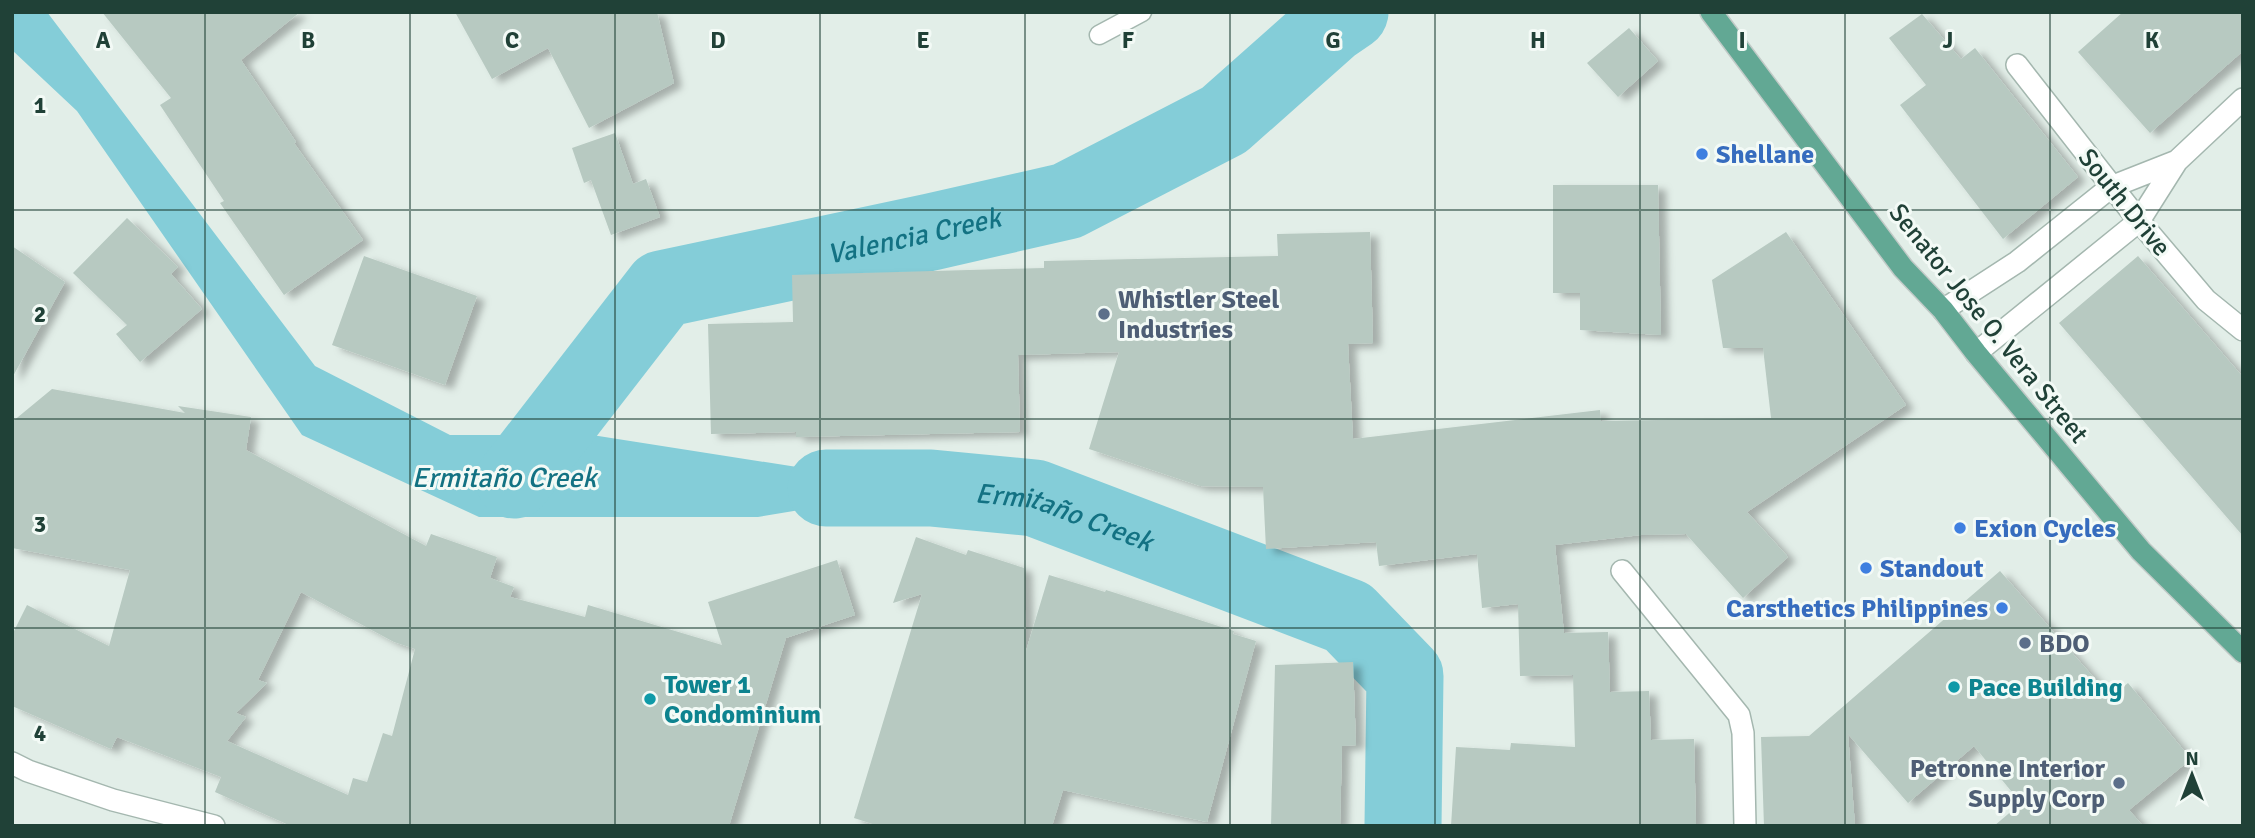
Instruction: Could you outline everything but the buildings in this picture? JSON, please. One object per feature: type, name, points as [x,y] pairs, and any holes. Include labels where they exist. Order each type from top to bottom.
[{"type":"main road","name":"Senator Jose O. Vera Street","points":[[1716,18],[1903,268],[1943,310],[2141,551],[2243,652]]},
{"type":"street","name":"South Drive","points":[[2017,65],[2138,221],[2206,300],[2243,330]]},
{"type":"street","points":[[1976,353],[2138,221],[2177,161],[2243,99]]},
{"type":"street","points":[[1943,310],[2017,262],[2111,187],[2177,161]]},
{"type":"street","points":[[1622,571],[1739,715],[1743,733],[1745,826]]},
{"type":"street","points":[[12,763],[27,771],[113,800],[214,826]]},
{"type":"lane","points":[[1099,35],[1142,12]]},
{"type":"water","name":"Ermitaño Creek","points":[[12,12],[47,12],[315,366],[450,435],[592,435],[931,488],[758,517],[479,517],[302,435],[77,111],[12,50]]},
{"type":"waterway","name":"Valencia Creek","points":[[514,480],[662,289],[1067,201],[1224,120],[1331,25],[1350,12]]},
{"type":"waterway","name":"Ermitaño Creek","points":[[826,488],[931,488],[1035,498],[1348,617],[1405,676],[1403,826]]},
{"type":"place","name":"Shellane","points":[[1702,154]]},
{"type":"place","name":"Whistler Steel Industries","points":[[1104,314]]},
{"type":"place","name":"Exion Cycles","points":[[1960,528]]},
{"type":"place","name":"Standout","points":[[1866,568]]},
{"type":"place","name":"Carsthetics Philippines","points":[[2002,608]]},
{"type":"place","name":"BDO","points":[[2025,643]]},
{"type":"place","name":"Pace Building","points":[[1954,687]]},
{"type":"place","name":"Tower 1 Condominium","points":[[650,699]]},
{"type":"place","name":"Petronne Interior Supply Corp","points":[[2119,783]]}]
